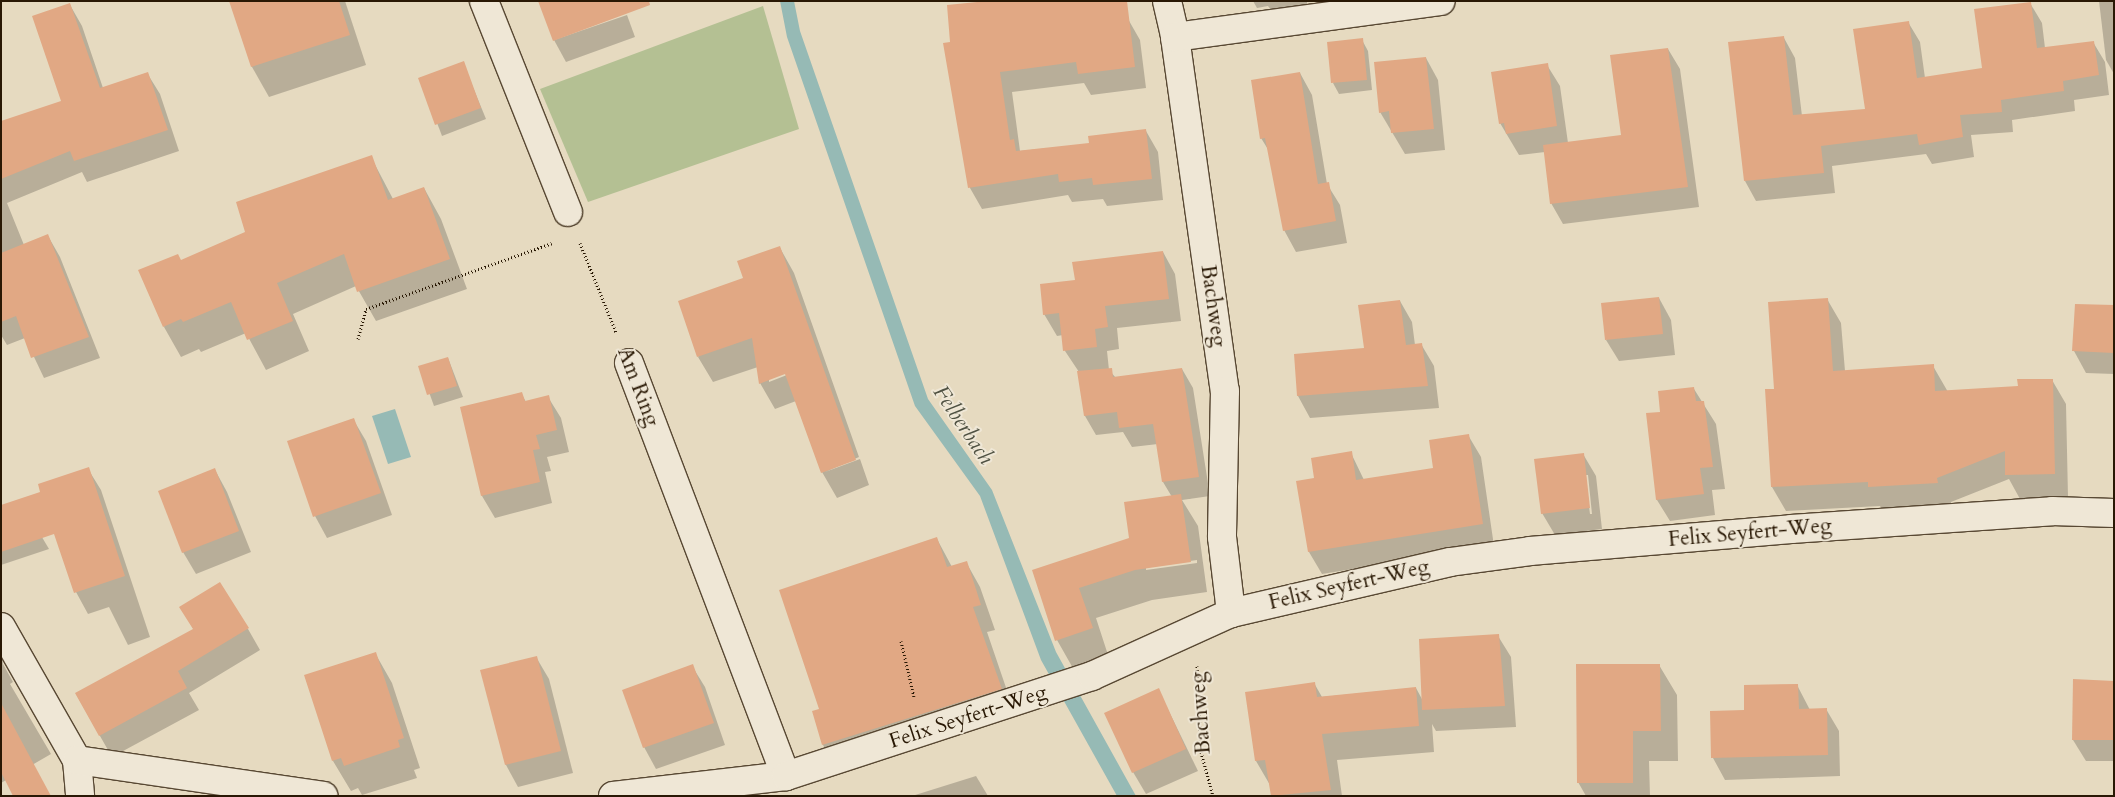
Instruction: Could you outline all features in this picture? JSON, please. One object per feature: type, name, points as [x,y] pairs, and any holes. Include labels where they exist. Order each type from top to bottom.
[{"type":"street","points":[[484,1],[568,212]]},
{"type":"street","name":"Bachweg","points":[[1167,1],[1175,37],[1225,391],[1222,537],[1231,613]]},
{"type":"street","points":[[1175,37],[1442,1]]},
{"type":"street","name":"Am Ring","points":[[629,363],[786,776]]},
{"type":"street","name":"Felix Seyfert-Weg","points":[[613,796],[786,776],[1078,681],[1198,630],[1231,613],[1450,562],[1530,551],[2052,511],[2114,513]]},
{"type":"street","points":[[1,627],[77,760],[80,796]]},
{"type":"street","points":[[77,760],[323,796]]},
{"type":"path","points":[[358,339],[366,309],[557,241],[568,212]]},
{"type":"path","name":"Am Ring","points":[[568,212],[629,363]]},
{"type":"path","name":"Bachweg","points":[[1198,630],[1197,701],[1201,752],[1213,796]]},
{"type":"path","points":[[902,641],[925,731]]},
{"type":"green space","points":[[763,6],[799,129],[588,202],[540,89]]},
{"type":"water","points":[[780,1],[794,1],[800,31],[928,399],[992,490],[1056,652],[1136,796],[1117,796],[1041,660],[980,496],[915,406],[787,37]]},
{"type":"water","points":[[395,409],[411,457],[388,464],[372,416]]},
{"type":"building","points":[[229,1],[339,1],[350,35],[251,67]]},
{"type":"building","points":[[538,1],[649,1],[650,5],[553,41]]},
{"type":"building","points":[[987,1],[1127,1],[1135,67],[1078,74],[1076,62],[1000,72],[1010,140],[1014,139],[1016,151],[1089,143],[1088,136],[1146,129],[1152,179],[1093,185],[1092,178],[1059,182],[1058,174],[968,188],[943,43],[950,42],[947,5]]},
{"type":"building","points":[[2031,2],[2037,48],[2094,41],[2099,75],[2063,81],[2064,91],[2001,100],[2002,112],[1960,115],[1963,137],[1919,145],[1917,134],[1821,146],[1824,173],[1744,181],[1728,42],[1784,36],[1793,115],[1865,109],[1853,29],[1909,21],[1917,78],[1982,68],[1974,9]]},
{"type":"building","points":[[70,3],[100,88],[148,72],[168,130],[74,161],[70,151],[1,179],[1,121],[61,101],[32,16]]},
{"type":"building","points":[[1363,38],[1367,80],[1331,83],[1327,42]]},
{"type":"building","points":[[1668,48],[1688,187],[1550,204],[1543,145],[1621,135],[1610,55]]},
{"type":"building","points":[[1426,57],[1434,129],[1391,133],[1389,111],[1379,113],[1374,62]]},
{"type":"building","points":[[464,61],[481,108],[435,125],[418,78]]},
{"type":"building","points":[[1548,63],[1557,126],[1506,134],[1504,123],[1499,124],[1491,72]]},
{"type":"building","points":[[1300,72],[1318,184],[1329,182],[1336,221],[1283,231],[1265,138],[1260,139],[1251,80]]},
{"type":"building","points":[[372,155],[388,200],[424,187],[450,259],[357,292],[344,254],[277,283],[293,321],[247,340],[231,302],[183,322],[181,319],[163,327],[138,270],[178,254],[181,260],[245,232],[236,202]]},
{"type":"building","points":[[48,234],[89,337],[31,358],[16,316],[1,322],[1,253]]},
{"type":"building","points":[[780,246],[856,460],[821,473],[785,374],[759,384],[752,338],[697,357],[678,301],[743,278],[737,261]]},
{"type":"building","points":[[1163,251],[1169,299],[1105,306],[1108,327],[1095,329],[1097,347],[1063,351],[1059,313],[1043,315],[1040,284],[1075,280],[1072,262]]},
{"type":"building","points":[[1659,297],[1663,334],[1605,340],[1601,303]]},
{"type":"building","points":[[1828,298],[1833,371],[1934,364],[1935,391],[2018,386],[2017,379],[2053,379],[2055,474],[2005,475],[2005,451],[1937,478],[1938,483],[1868,487],[1868,482],[1771,487],[1765,389],[1774,389],[1768,302]]},
{"type":"building","points":[[1400,300],[1406,345],[1422,343],[1428,386],[1297,396],[1294,354],[1364,348],[1358,305]]},
{"type":"building","points":[[2075,304],[2114,305],[2114,353],[2072,351]]},
{"type":"building","points":[[448,357],[457,386],[427,395],[418,366]]},
{"type":"building","points":[[1112,368],[1113,377],[1182,368],[1199,477],[1162,482],[1153,424],[1119,428],[1117,412],[1084,416],[1077,371]]},
{"type":"building","points":[[1694,387],[1696,401],[1704,401],[1713,467],[1700,468],[1704,494],[1656,500],[1646,413],[1660,412],[1658,391]]},
{"type":"building","points":[[522,392],[525,401],[549,395],[557,430],[536,435],[540,449],[533,450],[540,482],[481,496],[460,407]]},
{"type":"building","points":[[354,418],[381,493],[313,517],[287,441]]},
{"type":"building","points":[[1469,434],[1483,524],[1308,552],[1296,481],[1314,478],[1311,458],[1352,451],[1356,480],[1433,468],[1429,440]]},
{"type":"building","points":[[1584,453],[1590,508],[1541,514],[1534,459]]},
{"type":"building","points":[[89,467],[125,576],[74,593],[54,534],[1,552],[1,505],[40,492],[38,484]]},
{"type":"building","points":[[215,468],[239,531],[182,553],[158,491]]},
{"type":"building","points":[[1181,494],[1191,562],[1135,570],[1079,588],[1093,628],[1055,641],[1032,570],[1129,538],[1124,502]]},
{"type":"building","points":[[937,537],[947,567],[967,561],[981,605],[973,607],[1002,689],[822,745],[812,711],[819,709],[779,590]]},
{"type":"building","points":[[220,582],[249,628],[178,671],[187,688],[99,736],[75,693],[193,629],[179,607]]},
{"type":"building","points":[[1499,634],[1505,706],[1422,710],[1419,639]]},
{"type":"building","points":[[376,652],[404,738],[398,740],[400,747],[344,766],[341,758],[332,761],[304,675]]},
{"type":"building","points":[[537,656],[561,751],[505,765],[480,670]]},
{"type":"building","points":[[693,664],[714,723],[643,748],[622,690]]},
{"type":"building","points":[[1576,664],[1660,664],[1661,731],[1633,731],[1633,783],[1577,783]]},
{"type":"building","points":[[2073,679],[2114,681],[2114,740],[2072,740]]},
{"type":"building","points":[[1315,682],[1317,697],[1416,687],[1419,726],[1322,734],[1331,790],[1271,796],[1265,760],[1255,761],[1245,692]]},
{"type":"building","points":[[1798,684],[1799,709],[1827,708],[1828,755],[1711,758],[1710,711],[1744,710],[1744,685]]},
{"type":"building","points":[[1159,688],[1186,749],[1132,773],[1104,713]]},
{"type":"building","points":[[1,703],[51,796],[13,796],[1,772]]},
{"type":"water label","name":"Felberbach","points":[[963,425]]}]
